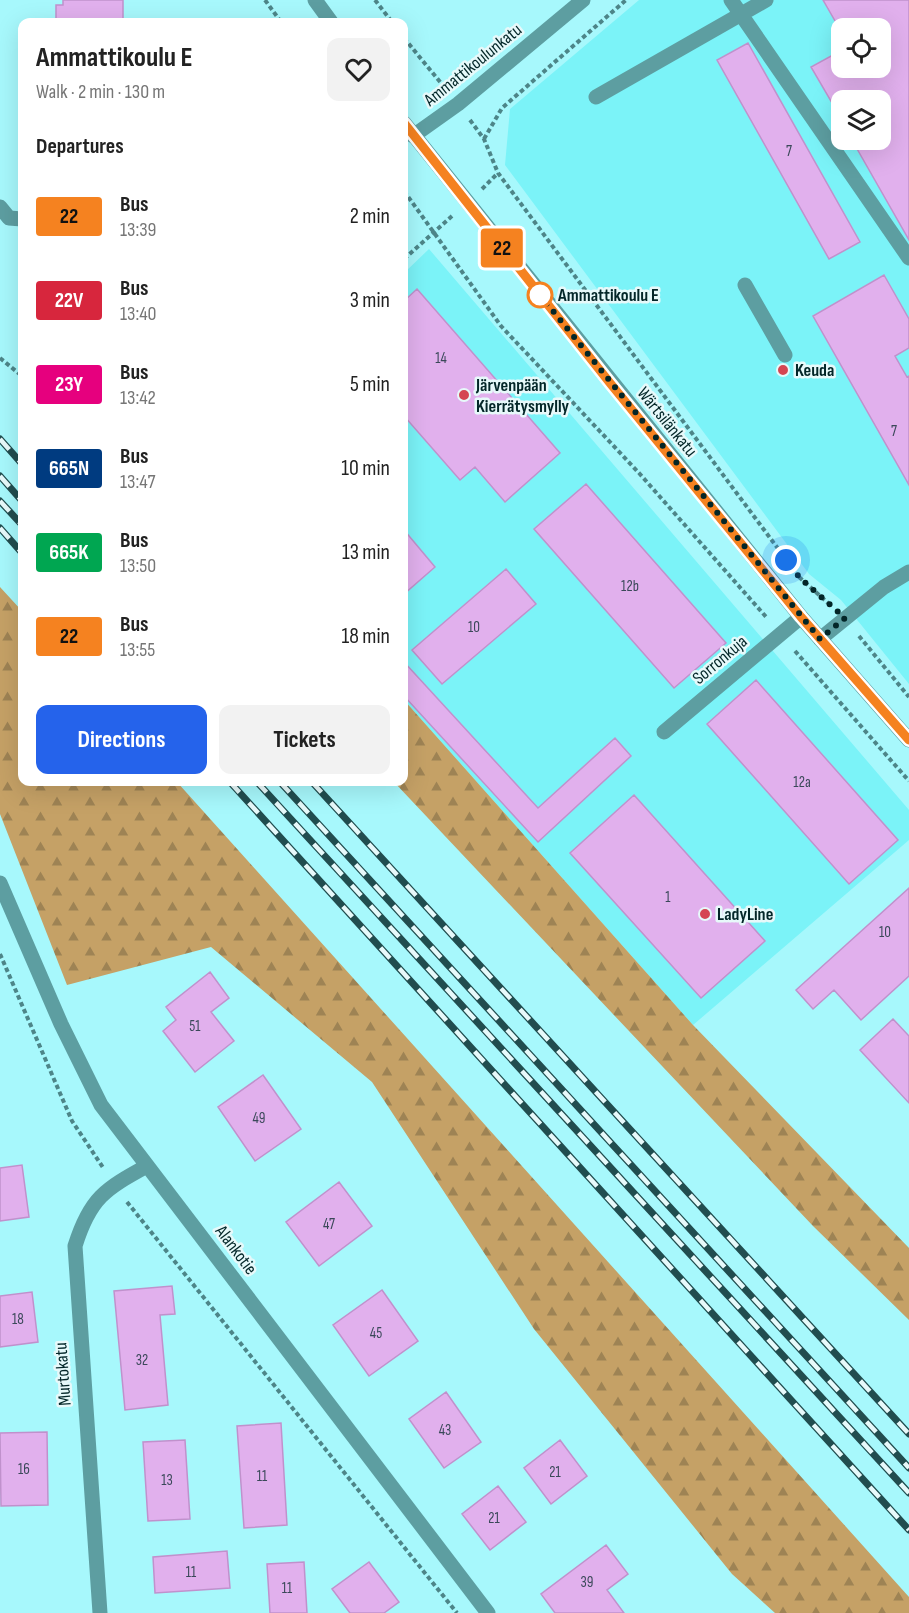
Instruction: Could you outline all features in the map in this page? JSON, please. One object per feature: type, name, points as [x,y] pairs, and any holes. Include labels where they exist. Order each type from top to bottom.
[{"type":"street","points":[[315,0],[328,18]]},
{"type":"street","name":"Ammattikoulunkatu","points":[[413,136],[458,104],[583,0]]},
{"type":"street","points":[[731,0],[909,258]]},
{"type":"street","points":[[597,97],[766,0]]},
{"type":"street","name":"Wärtsilänkatu","points":[[408,129],[801,617],[909,740]]},
{"type":"street","points":[[0,207],[9,218],[18,219]]},
{"type":"street","points":[[745,285],[785,355]]},
{"type":"street","points":[[820,639],[884,587],[909,572]]},
{"type":"street","name":"Sorronkuja","points":[[664,732],[801,617]]},
{"type":"street","name":"Alankotie","points":[[0,883],[60,1024],[101,1105],[489,1613]]},
{"type":"street","name":"Murtokatu","points":[[100,1613],[75,1246],[84,1217],[114,1185],[147,1166]]},
{"type":"path","points":[[265,0],[278,18]]},
{"type":"path","points":[[375,0],[389,18]]},
{"type":"path","points":[[484,139],[502,108],[627,0]]},
{"type":"path","points":[[408,43],[484,139],[498,173],[800,578],[845,618],[909,697]]},
{"type":"path","points":[[408,196],[501,326],[639,473],[909,781]]},
{"type":"path","points":[[408,255],[467,204]]},
{"type":"path","points":[[0,358],[18,373]]},
{"type":"path","points":[[0,954],[72,1120],[114,1185],[457,1613]]},
{"type":"shaded area","name":"Keuda","points":[[639,0],[909,0],[909,684],[841,600],[809,574],[505,165],[510,109]]},
{"type":"shaded area","points":[[429,249],[909,810],[909,840],[693,1025],[408,704],[408,269]]},
{"type":"green space","points":[[0,587],[18,607],[18,786],[181,786],[909,1597],[909,1613],[775,1613],[732,1574],[534,1329],[372,1082],[211,947],[67,985],[0,814]]},
{"type":"green space","points":[[408,704],[693,1025],[909,1248],[909,1320],[813,1226],[398,786],[408,786]]},
{"type":"building","points":[[63,0],[123,0],[123,18],[56,18],[56,5],[63,5]]},
{"type":"building","points":[[823,0],[909,0],[909,240],[858,150],[891,150],[891,90],[831,90],[831,101],[811,67],[831,56],[831,78],[891,78],[891,18],[833,18]]},
{"type":"building","points":[[748,43],[860,242],[829,259],[717,60]]},
{"type":"building","points":[[884,275],[909,319],[909,348],[895,356],[907,377],[909,376],[909,485],[813,316]]},
{"type":"building","points":[[417,289],[560,453],[505,502],[475,467],[460,480],[408,421],[408,297]]},
{"type":"building","points":[[586,484],[726,643],[674,688],[534,529]]},
{"type":"building","points":[[408,535],[435,567],[408,591]]},
{"type":"building","points":[[506,569],[536,604],[442,684],[412,650]]},
{"type":"building","points":[[408,666],[538,808],[615,738],[631,756],[538,842],[408,700]]},
{"type":"building","points":[[756,680],[898,840],[849,884],[707,724]]},
{"type":"building","points":[[634,795],[765,941],[701,998],[570,853]]},
{"type":"building","points":[[909,888],[909,976],[861,1020],[834,990],[813,1009],[796,990]]},
{"type":"building","points":[[210,972],[229,998],[211,1012],[234,1041],[195,1072],[163,1031],[176,1020],[166,1007]]},
{"type":"building","points":[[893,1019],[909,1036],[909,1103],[860,1050]]},
{"type":"building","points":[[263,1075],[301,1129],[255,1161],[218,1107]]},
{"type":"building","points":[[22,1165],[29,1217],[0,1221],[0,1168]]},
{"type":"building","points":[[339,1182],[372,1226],[319,1266],[286,1222]]},
{"type":"building","points":[[172,1286],[175,1314],[160,1315],[168,1405],[125,1410],[114,1291]]},
{"type":"building","points":[[382,1290],[418,1341],[369,1376],[333,1325]]},
{"type":"building","points":[[32,1292],[38,1342],[0,1347],[0,1296]]},
{"type":"building","points":[[446,1392],[481,1442],[444,1468],[409,1419]]},
{"type":"building","points":[[281,1423],[287,1525],[244,1528],[237,1426]]},
{"type":"building","points":[[47,1432],[48,1505],[1,1506],[0,1433]]},
{"type":"building","points":[[185,1440],[190,1519],[148,1521],[143,1442]]},
{"type":"building","points":[[560,1440],[587,1476],[551,1504],[524,1468]]},
{"type":"building","points":[[498,1486],[526,1522],[490,1550],[462,1514]]},
{"type":"building","points":[[606,1545],[628,1574],[607,1590],[624,1613],[555,1613],[541,1594]]},
{"type":"building","points":[[227,1551],[230,1588],[155,1593],[153,1557]]},
{"type":"building","points":[[304,1562],[307,1613],[270,1613],[267,1564]]},
{"type":"building","points":[[369,1562],[399,1602],[384,1613],[350,1613],[332,1589]]},
{"type":"railway","points":[[0,439],[18,459]]},
{"type":"railway","points":[[0,476],[18,496]]},
{"type":"railway","points":[[0,501],[18,521]]},
{"type":"railway","points":[[0,528],[18,548]]},
{"type":"railway","points":[[234,786],[909,1530]]},
{"type":"railway","points":[[261,786],[909,1493]]},
{"type":"railway","points":[[284,786],[909,1468]]},
{"type":"railway","points":[[316,786],[909,1434]]},
{"type":"bus line","name":"22","points":[[408,129],[610,383],[801,617],[909,740]]},
{"type":"place","name":"Ammattikoulu E","points":[[540,295]]},
{"type":"place","name":"Keuda","points":[[783,370]]},
{"type":"place","name":"Järvenpään Kierrätysmylly","points":[[464,395]]},
{"type":"place","name":"LadyLine","points":[[705,914]]},
{"type":"route","points":[[540,295],[539,293],[820,639],[845,618],[800,578],[786,560]]}]
